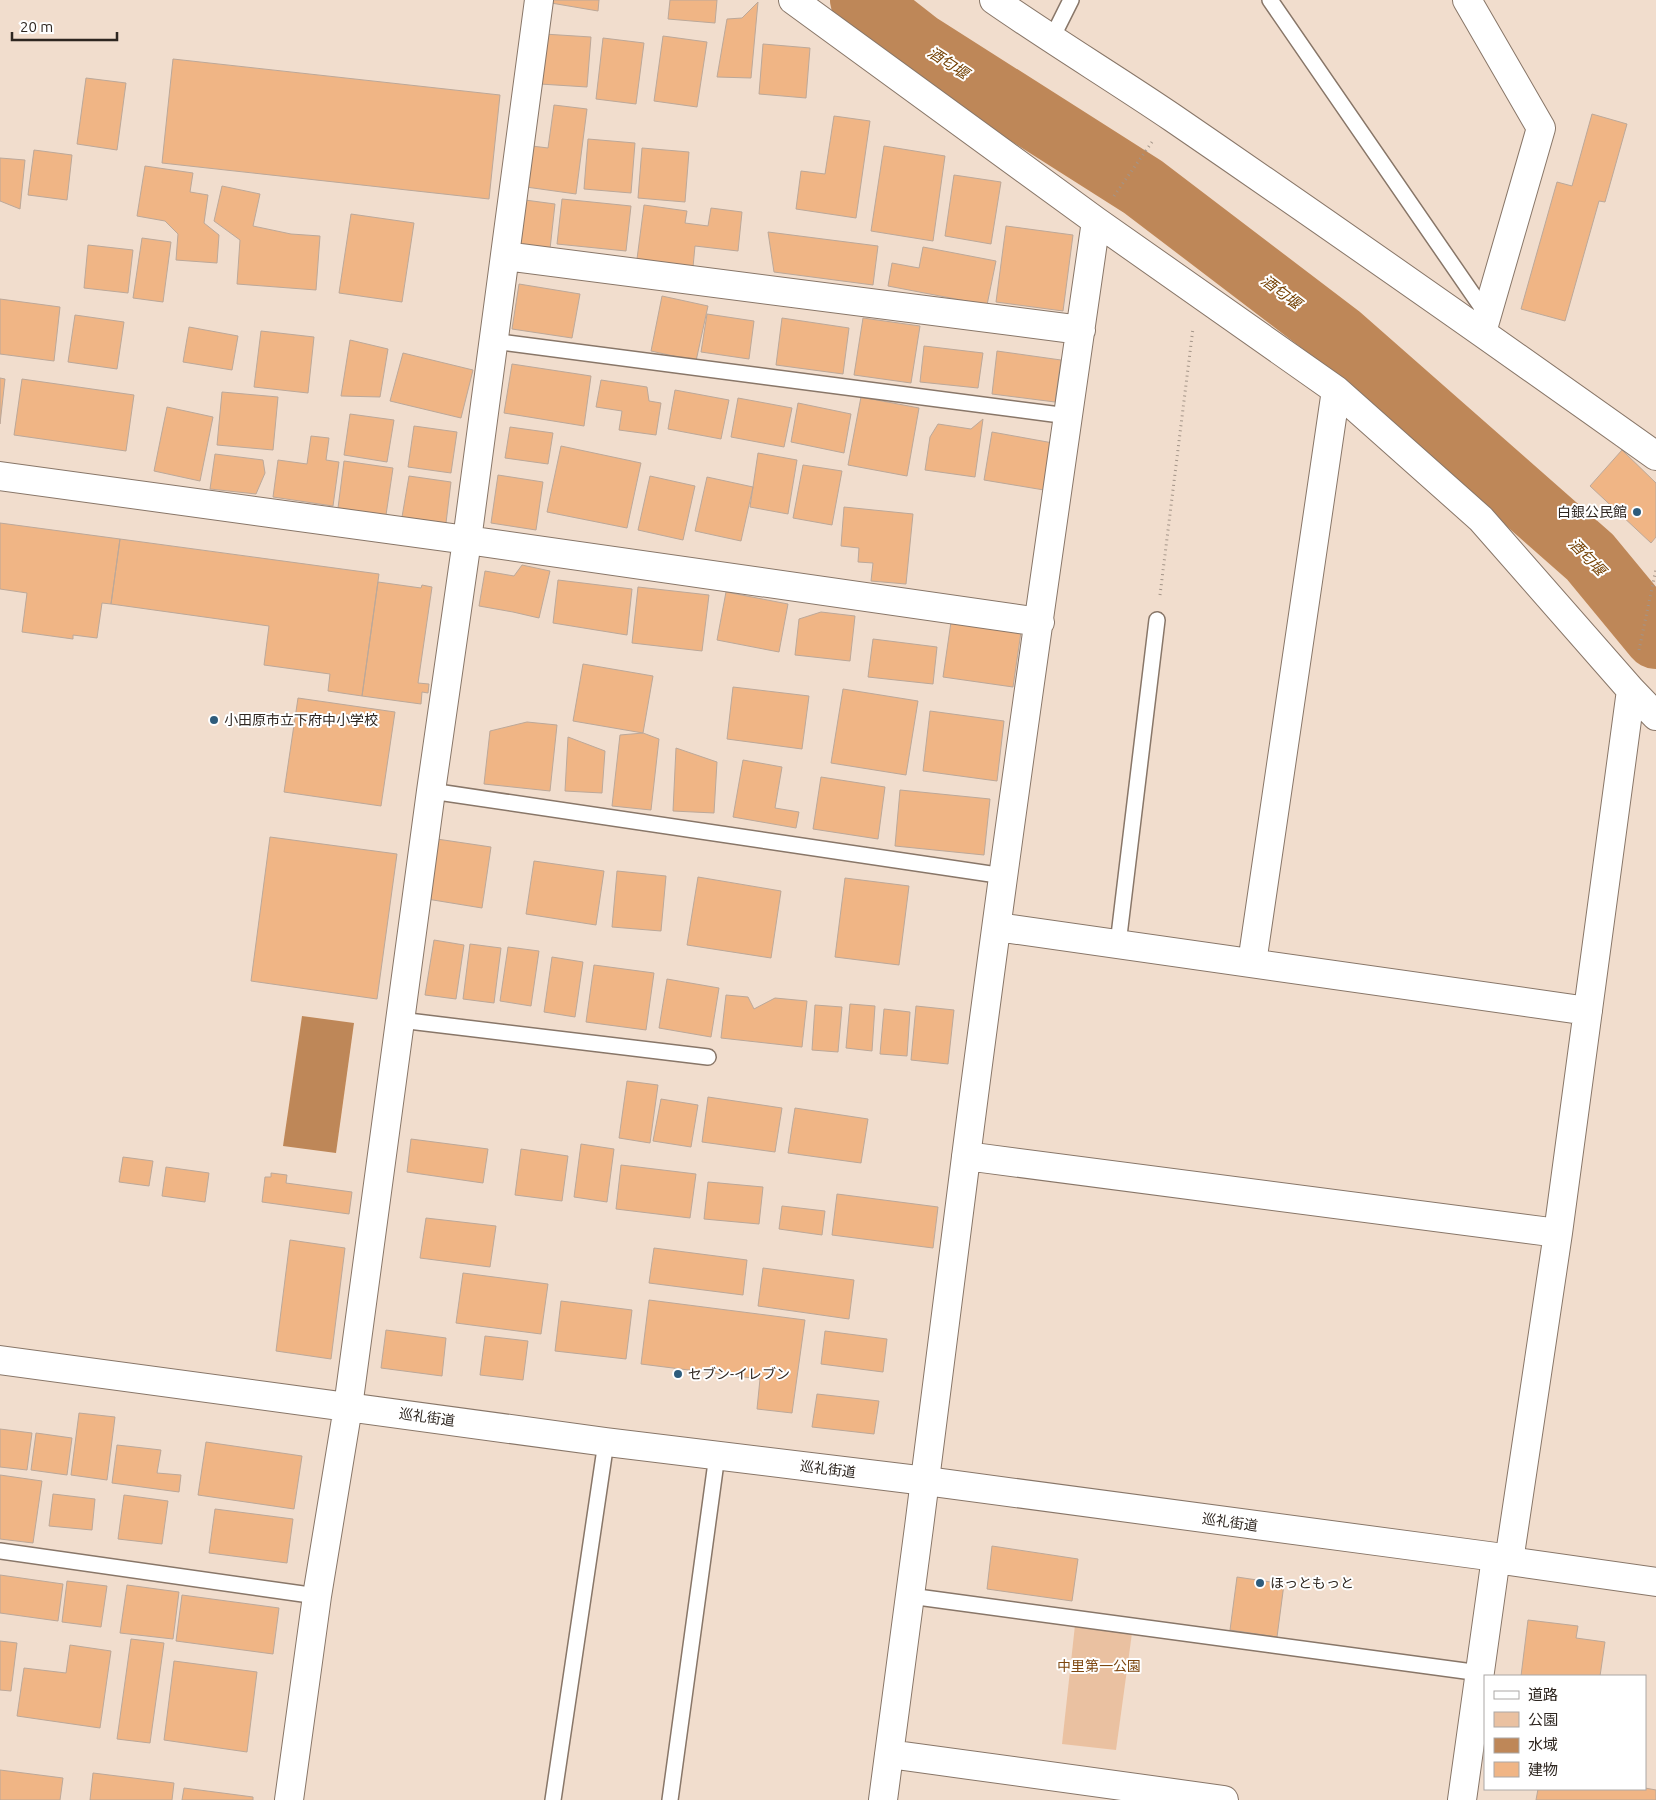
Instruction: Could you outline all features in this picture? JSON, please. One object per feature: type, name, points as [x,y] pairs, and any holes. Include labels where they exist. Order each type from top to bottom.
[{"type":"street","points":[[289,1800],[316,1596],[348,1406],[539,0]]},
{"type":"street","points":[[793,0],[1096,221],[1336,390],[1481,519],[1656,716]]},
{"type":"street","points":[[994,0],[1051,40],[1170,116],[1484,324],[1656,456]]},
{"type":"street","points":[[1467,0],[1541,128],[1484,324]]},
{"type":"street","points":[[883,1800],[926,1481],[966,1156],[1096,221]]},
{"type":"street","points":[[505,256],[1080,330]]},
{"type":"street","points":[[1252,963],[1336,390]]},
{"type":"street","points":[[0,476],[467,540],[1040,622]]},
{"type":"street","points":[[1462,1800],[1480,1673],[1503,1559],[1558,1233],[1631,690]]},
{"type":"street","points":[[997,927],[1588,1011]]},
{"type":"street","points":[[966,1156],[1558,1233]]},
{"type":"street","name":"巡礼街道","points":[[0,1360],[606,1442],[926,1481],[1503,1559],[1656,1582]]},
{"type":"street","points":[[889,1754],[1224,1800]]},
{"type":"lane","points":[[1051,40],[1071,0]]},
{"type":"lane","points":[[1270,0],[1484,324]]},
{"type":"lane","points":[[494,341],[1068,416]]},
{"type":"lane","points":[[1118,944],[1157,620]]},
{"type":"lane","points":[[431,790],[1004,876]]},
{"type":"lane","points":[[400,1020],[708,1057]]},
{"type":"lane","points":[[553,1800],[606,1442]]},
{"type":"lane","points":[[670,1800],[717,1456]]},
{"type":"lane","points":[[0,1551],[316,1596]]},
{"type":"lane","points":[[910,1596],[1480,1673]]},
{"type":"path","points":[[1096,221],[1170,116]]},
{"type":"path","points":[[1157,620],[1197,292]]},
{"type":"path","points":[[1631,690],[1656,569]]},
{"type":"green space","name":"中里第一公園","points":[[1075,1625],[1132,1633],[1116,1750],[1062,1744]]},
{"type":"water","points":[[302,1016],[354,1023],[336,1153],[283,1146]]},
{"type":"building","points":[[551,0],[599,0],[598,11],[551,3]]},
{"type":"building","points":[[670,0],[717,0],[715,23],[668,19]]},
{"type":"building","points":[[758,2],[751,78],[717,77],[727,19],[742,18]]},
{"type":"building","points":[[544,34],[591,37],[587,87],[540,84]]},
{"type":"building","points":[[663,36],[707,42],[697,107],[654,101]]},
{"type":"building","points":[[603,38],[644,43],[636,104],[596,99]]},
{"type":"building","points":[[763,44],[810,48],[806,98],[759,94]]},
{"type":"building","points":[[173,59],[500,95],[489,199],[162,163]]},
{"type":"building","points":[[86,78],[126,83],[117,150],[77,144]]},
{"type":"building","points":[[554,105],[587,109],[576,194],[526,187],[532,146],[548,148]]},
{"type":"building","points":[[1592,114],[1627,124],[1605,202],[1599,201],[1565,321],[1521,309],[1557,182],[1572,186]]},
{"type":"building","points":[[834,116],[870,121],[856,218],[796,209],[801,171],[825,174]]},
{"type":"building","points":[[588,139],[635,143],[631,193],[584,189]]},
{"type":"building","points":[[884,146],[945,156],[933,241],[871,231]]},
{"type":"building","points":[[642,148],[689,152],[685,202],[638,198]]},
{"type":"building","points":[[34,150],[72,155],[67,200],[28,195]]},
{"type":"building","points":[[0,158],[25,160],[20,209],[0,201]]},
{"type":"building","points":[[145,166],[193,173],[190,192],[208,195],[204,223],[219,235],[217,263],[176,260],[178,234],[165,221],[137,216]]},
{"type":"building","points":[[954,175],[1001,182],[991,244],[945,236]]},
{"type":"building","points":[[222,186],[260,194],[253,226],[291,234],[320,236],[316,290],[237,284],[240,240],[214,221]]},
{"type":"building","points":[[562,199],[631,206],[626,251],[557,244]]},
{"type":"building","points":[[525,200],[555,204],[550,249],[520,246]]},
{"type":"building","points":[[644,205],[687,211],[685,223],[708,226],[711,208],[742,212],[738,251],[695,246],[693,267],[637,259]]},
{"type":"building","points":[[351,214],[414,223],[402,302],[339,293]]},
{"type":"building","points":[[1006,226],[1073,235],[1063,311],[996,302]]},
{"type":"building","points":[[768,232],[878,246],[873,285],[774,272]]},
{"type":"building","points":[[142,238],[171,242],[163,302],[133,298]]},
{"type":"building","points":[[88,245],[133,250],[128,293],[84,288]]},
{"type":"building","points":[[923,247],[996,261],[987,305],[888,286],[892,263],[919,268]]},
{"type":"building","points":[[519,284],[580,294],[572,338],[512,329]]},
{"type":"building","points":[[662,296],[708,306],[696,361],[651,351]]},
{"type":"building","points":[[0,299],[60,307],[54,361],[0,354]]},
{"type":"building","points":[[707,314],[754,321],[749,359],[701,352]]},
{"type":"building","points":[[75,315],[124,322],[117,369],[68,362]]},
{"type":"building","points":[[782,318],[849,328],[843,374],[776,365]]},
{"type":"building","points":[[863,318],[920,326],[911,383],[854,375]]},
{"type":"building","points":[[189,327],[238,336],[232,370],[183,362]]},
{"type":"building","points":[[261,331],[314,337],[308,393],[254,387]]},
{"type":"building","points":[[350,340],[388,349],[380,397],[341,396]]},
{"type":"building","points":[[924,346],[983,353],[978,388],[920,382]]},
{"type":"building","points":[[997,351],[1061,360],[1055,402],[992,394]]},
{"type":"building","points":[[403,353],[473,370],[461,418],[390,401]]},
{"type":"building","points":[[512,364],[591,376],[584,426],[504,413]]},
{"type":"building","points":[[0,378],[5,379],[0,424]]},
{"type":"building","points":[[22,379],[134,395],[126,451],[14,435]]},
{"type":"building","points":[[601,380],[647,387],[649,401],[661,403],[656,435],[619,430],[622,411],[596,407]]},
{"type":"building","points":[[675,390],[729,400],[721,439],[668,429]]},
{"type":"building","points":[[222,392],[278,397],[273,450],[217,445]]},
{"type":"building","points":[[861,397],[919,408],[907,476],[848,465]]},
{"type":"building","points":[[738,398],[792,408],[784,447],[731,437]]},
{"type":"building","points":[[798,403],[851,414],[844,453],[791,442]]},
{"type":"building","points":[[167,407],[213,417],[200,481],[154,471]]},
{"type":"building","points":[[350,414],[394,420],[387,462],[344,455]]},
{"type":"building","points":[[983,419],[975,477],[925,470],[930,437],[938,424],[971,429]]},
{"type":"building","points":[[414,426],[457,432],[451,473],[408,467]]},
{"type":"building","points":[[510,427],[553,433],[548,464],[505,458]]},
{"type":"building","points":[[992,432],[1053,443],[1044,490],[984,480]]},
{"type":"building","points":[[311,436],[329,438],[326,460],[339,462],[333,506],[273,497],[278,460],[307,464]]},
{"type":"building","points":[[561,446],[641,463],[627,528],[547,512]]},
{"type":"building","name":"白銀公民館","points":[[1622,450],[1656,483],[1656,537],[1651,543],[1590,486]]},
{"type":"building","points":[[758,453],[797,460],[788,514],[750,507]]},
{"type":"building","points":[[215,454],[263,460],[265,473],[256,494],[210,489]]},
{"type":"building","points":[[344,461],[393,468],[386,515],[338,508]]},
{"type":"building","points":[[803,465],[842,471],[832,525],[793,518]]},
{"type":"building","points":[[498,475],[543,482],[536,530],[491,523]]},
{"type":"building","points":[[409,476],[451,482],[446,523],[402,517]]},
{"type":"building","points":[[650,476],[695,486],[683,540],[638,530]]},
{"type":"building","points":[[707,477],[753,487],[741,541],[695,531]]},
{"type":"building","points":[[844,507],[913,514],[906,584],[871,581],[873,563],[858,562],[859,548],[841,546]]},
{"type":"building","points":[[0,523],[120,539],[111,604],[102,603],[97,638],[73,635],[73,639],[22,632],[27,593],[0,589]]},
{"type":"building","points":[[120,539],[379,574],[362,696],[328,691],[330,674],[264,665],[269,626],[111,604]]},
{"type":"building","points":[[522,565],[550,571],[539,618],[479,606],[485,571],[514,576]]},
{"type":"building","points":[[558,580],[632,589],[627,635],[553,623]]},
{"type":"building","points":[[378,582],[421,588],[422,585],[432,587],[418,683],[429,684],[428,693],[422,692],[421,704],[362,696]]},
{"type":"building","points":[[638,587],[709,595],[702,651],[632,643]]},
{"type":"building","points":[[726,592],[788,604],[779,652],[717,640]]},
{"type":"building","points":[[821,612],[855,616],[850,661],[795,655],[799,619]]},
{"type":"building","points":[[951,622],[1021,632],[1013,687],[943,677]]},
{"type":"building","points":[[873,639],[937,647],[933,684],[868,677]]},
{"type":"building","points":[[583,664],[653,676],[643,733],[573,721]]},
{"type":"building","points":[[733,687],[809,696],[802,749],[727,739]]},
{"type":"building","points":[[843,689],[918,701],[906,775],[831,763]]},
{"type":"building","points":[[298,698],[395,712],[381,806],[284,792]]},
{"type":"building","points":[[930,711],[1004,721],[997,781],[923,771]]},
{"type":"building","points":[[527,722],[557,725],[550,791],[484,784],[490,731]]},
{"type":"building","points":[[643,733],[659,739],[651,810],[612,806],[620,735]]},
{"type":"building","points":[[568,737],[605,751],[602,793],[565,791]]},
{"type":"building","points":[[676,748],[717,762],[714,813],[673,811]]},
{"type":"building","points":[[743,760],[782,767],[775,808],[799,812],[796,828],[733,817]]},
{"type":"building","points":[[821,777],[885,787],[878,839],[813,829]]},
{"type":"building","points":[[900,790],[990,799],[984,855],[895,846]]},
{"type":"building","points":[[270,837],[397,854],[377,999],[251,981]]},
{"type":"building","points":[[437,839],[491,847],[482,908],[427,899]]},
{"type":"building","points":[[534,861],[604,871],[596,925],[526,914]]},
{"type":"building","points":[[617,871],[666,876],[661,931],[612,927]]},
{"type":"building","points":[[698,877],[781,891],[771,958],[687,945]]},
{"type":"building","points":[[845,878],[909,886],[899,965],[835,957]]},
{"type":"building","points":[[434,940],[464,945],[456,999],[425,995]]},
{"type":"building","points":[[470,944],[501,948],[494,1003],[463,999]]},
{"type":"building","points":[[508,947],[539,951],[531,1006],[500,1001]]},
{"type":"building","points":[[552,957],[583,962],[575,1017],[544,1012]]},
{"type":"building","points":[[594,965],[654,973],[646,1030],[586,1022]]},
{"type":"building","points":[[667,979],[719,988],[711,1037],[659,1028]]},
{"type":"building","points":[[726,995],[748,997],[754,1009],[775,998],[807,1001],[802,1047],[721,1038]]},
{"type":"building","points":[[850,1004],[875,1006],[872,1051],[846,1048]]},
{"type":"building","points":[[815,1005],[842,1007],[838,1052],[812,1050]]},
{"type":"building","points":[[916,1006],[954,1010],[948,1064],[911,1060]]},
{"type":"building","points":[[884,1009],[910,1012],[907,1056],[880,1054]]},
{"type":"building","points":[[627,1081],[658,1085],[650,1143],[619,1138]]},
{"type":"building","points":[[708,1097],[782,1108],[775,1152],[702,1142]]},
{"type":"building","points":[[661,1099],[698,1105],[691,1147],[653,1141]]},
{"type":"building","points":[[795,1108],[868,1119],[861,1163],[788,1153]]},
{"type":"building","points":[[411,1139],[488,1149],[483,1183],[407,1172]]},
{"type":"building","points":[[581,1144],[614,1149],[607,1202],[574,1197]]},
{"type":"building","points":[[521,1149],[568,1156],[562,1201],[515,1195]]},
{"type":"building","points":[[123,1157],[153,1161],[149,1186],[119,1182]]},
{"type":"building","points":[[621,1165],[696,1174],[690,1218],[616,1209]]},
{"type":"building","points":[[166,1167],[209,1173],[205,1202],[162,1196]]},
{"type":"building","points":[[271,1173],[287,1175],[286,1183],[352,1192],[349,1214],[262,1202],[265,1177],[271,1177]]},
{"type":"building","points":[[708,1182],[763,1187],[759,1224],[704,1219]]},
{"type":"building","points":[[837,1194],[938,1207],[933,1248],[832,1235]]},
{"type":"building","points":[[782,1206],[825,1211],[822,1235],[779,1229]]},
{"type":"building","points":[[426,1218],[496,1226],[490,1267],[420,1258]]},
{"type":"building","points":[[290,1240],[345,1248],[331,1359],[276,1351]]},
{"type":"building","points":[[654,1248],[747,1260],[743,1295],[649,1283]]},
{"type":"building","points":[[763,1268],[854,1280],[849,1319],[758,1306]]},
{"type":"building","points":[[463,1273],[548,1284],[541,1334],[456,1323]]},
{"type":"building","points":[[649,1300],[805,1320],[792,1413],[757,1409],[760,1379],[641,1364]]},
{"type":"building","points":[[561,1301],[632,1310],[626,1359],[555,1351]]},
{"type":"building","points":[[386,1330],[446,1338],[442,1376],[381,1368]]},
{"type":"building","points":[[825,1331],[887,1339],[883,1372],[821,1364]]},
{"type":"building","points":[[485,1336],[528,1341],[523,1380],[480,1375]]},
{"type":"building","points":[[817,1394],[879,1401],[874,1434],[812,1427]]},
{"type":"building","points":[[79,1413],[115,1417],[107,1480],[71,1475]]},
{"type":"building","points":[[0,1429],[32,1433],[27,1470],[0,1467]]},
{"type":"building","points":[[36,1433],[72,1438],[67,1475],[31,1470]]},
{"type":"building","points":[[206,1442],[302,1456],[294,1509],[198,1495]]},
{"type":"building","points":[[117,1445],[161,1450],[157,1473],[181,1475],[179,1492],[112,1483]]},
{"type":"building","points":[[0,1475],[42,1481],[33,1543],[0,1539]]},
{"type":"building","points":[[53,1494],[95,1499],[92,1530],[49,1526]]},
{"type":"building","points":[[124,1495],[168,1501],[162,1544],[118,1539]]},
{"type":"building","points":[[215,1509],[293,1519],[287,1563],[209,1553]]},
{"type":"building","points":[[992,1546],[1078,1559],[1072,1601],[987,1589]]},
{"type":"building","points":[[0,1575],[63,1584],[58,1621],[0,1613]]},
{"type":"building","points":[[1237,1577],[1284,1584],[1277,1637],[1230,1630]]},
{"type":"building","points":[[67,1581],[107,1586],[101,1627],[62,1622]]},
{"type":"building","points":[[127,1585],[179,1592],[173,1639],[120,1633]]},
{"type":"building","points":[[182,1595],[279,1608],[273,1654],[176,1641]]},
{"type":"building","points":[[1528,1620],[1578,1626],[1576,1638],[1605,1642],[1600,1675],[1521,1675]]},
{"type":"building","points":[[131,1639],[164,1643],[150,1743],[117,1739]]},
{"type":"building","points":[[0,1641],[17,1643],[11,1691],[0,1690]]},
{"type":"building","points":[[70,1645],[111,1651],[100,1728],[17,1716],[24,1668],[66,1673]]},
{"type":"building","points":[[174,1661],[257,1672],[247,1752],[164,1740]]},
{"type":"building","points":[[0,1770],[63,1778],[60,1800],[0,1800]]},
{"type":"building","points":[[93,1773],[174,1783],[172,1800],[90,1800]]},
{"type":"building","points":[[184,1788],[253,1797],[253,1800],[182,1800]]},
{"type":"building","points":[[1646,1788],[1656,1790],[1656,1800],[1536,1800],[1538,1790],[1646,1790]]},
{"type":"waterway","name":"酒匂堰","points":[[862,0],[918,44],[1143,187],[1340,337],[1590,557],[1656,637]]},
{"type":"place","name":"白銀公民館","points":[[1637,512]]},
{"type":"place","name":"小田原市立下府中小学校","points":[[214,720]]},
{"type":"place","name":"セブン-イレブン","points":[[678,1374]]},
{"type":"place","name":"ほっともっと","points":[[1260,1583]]}]
